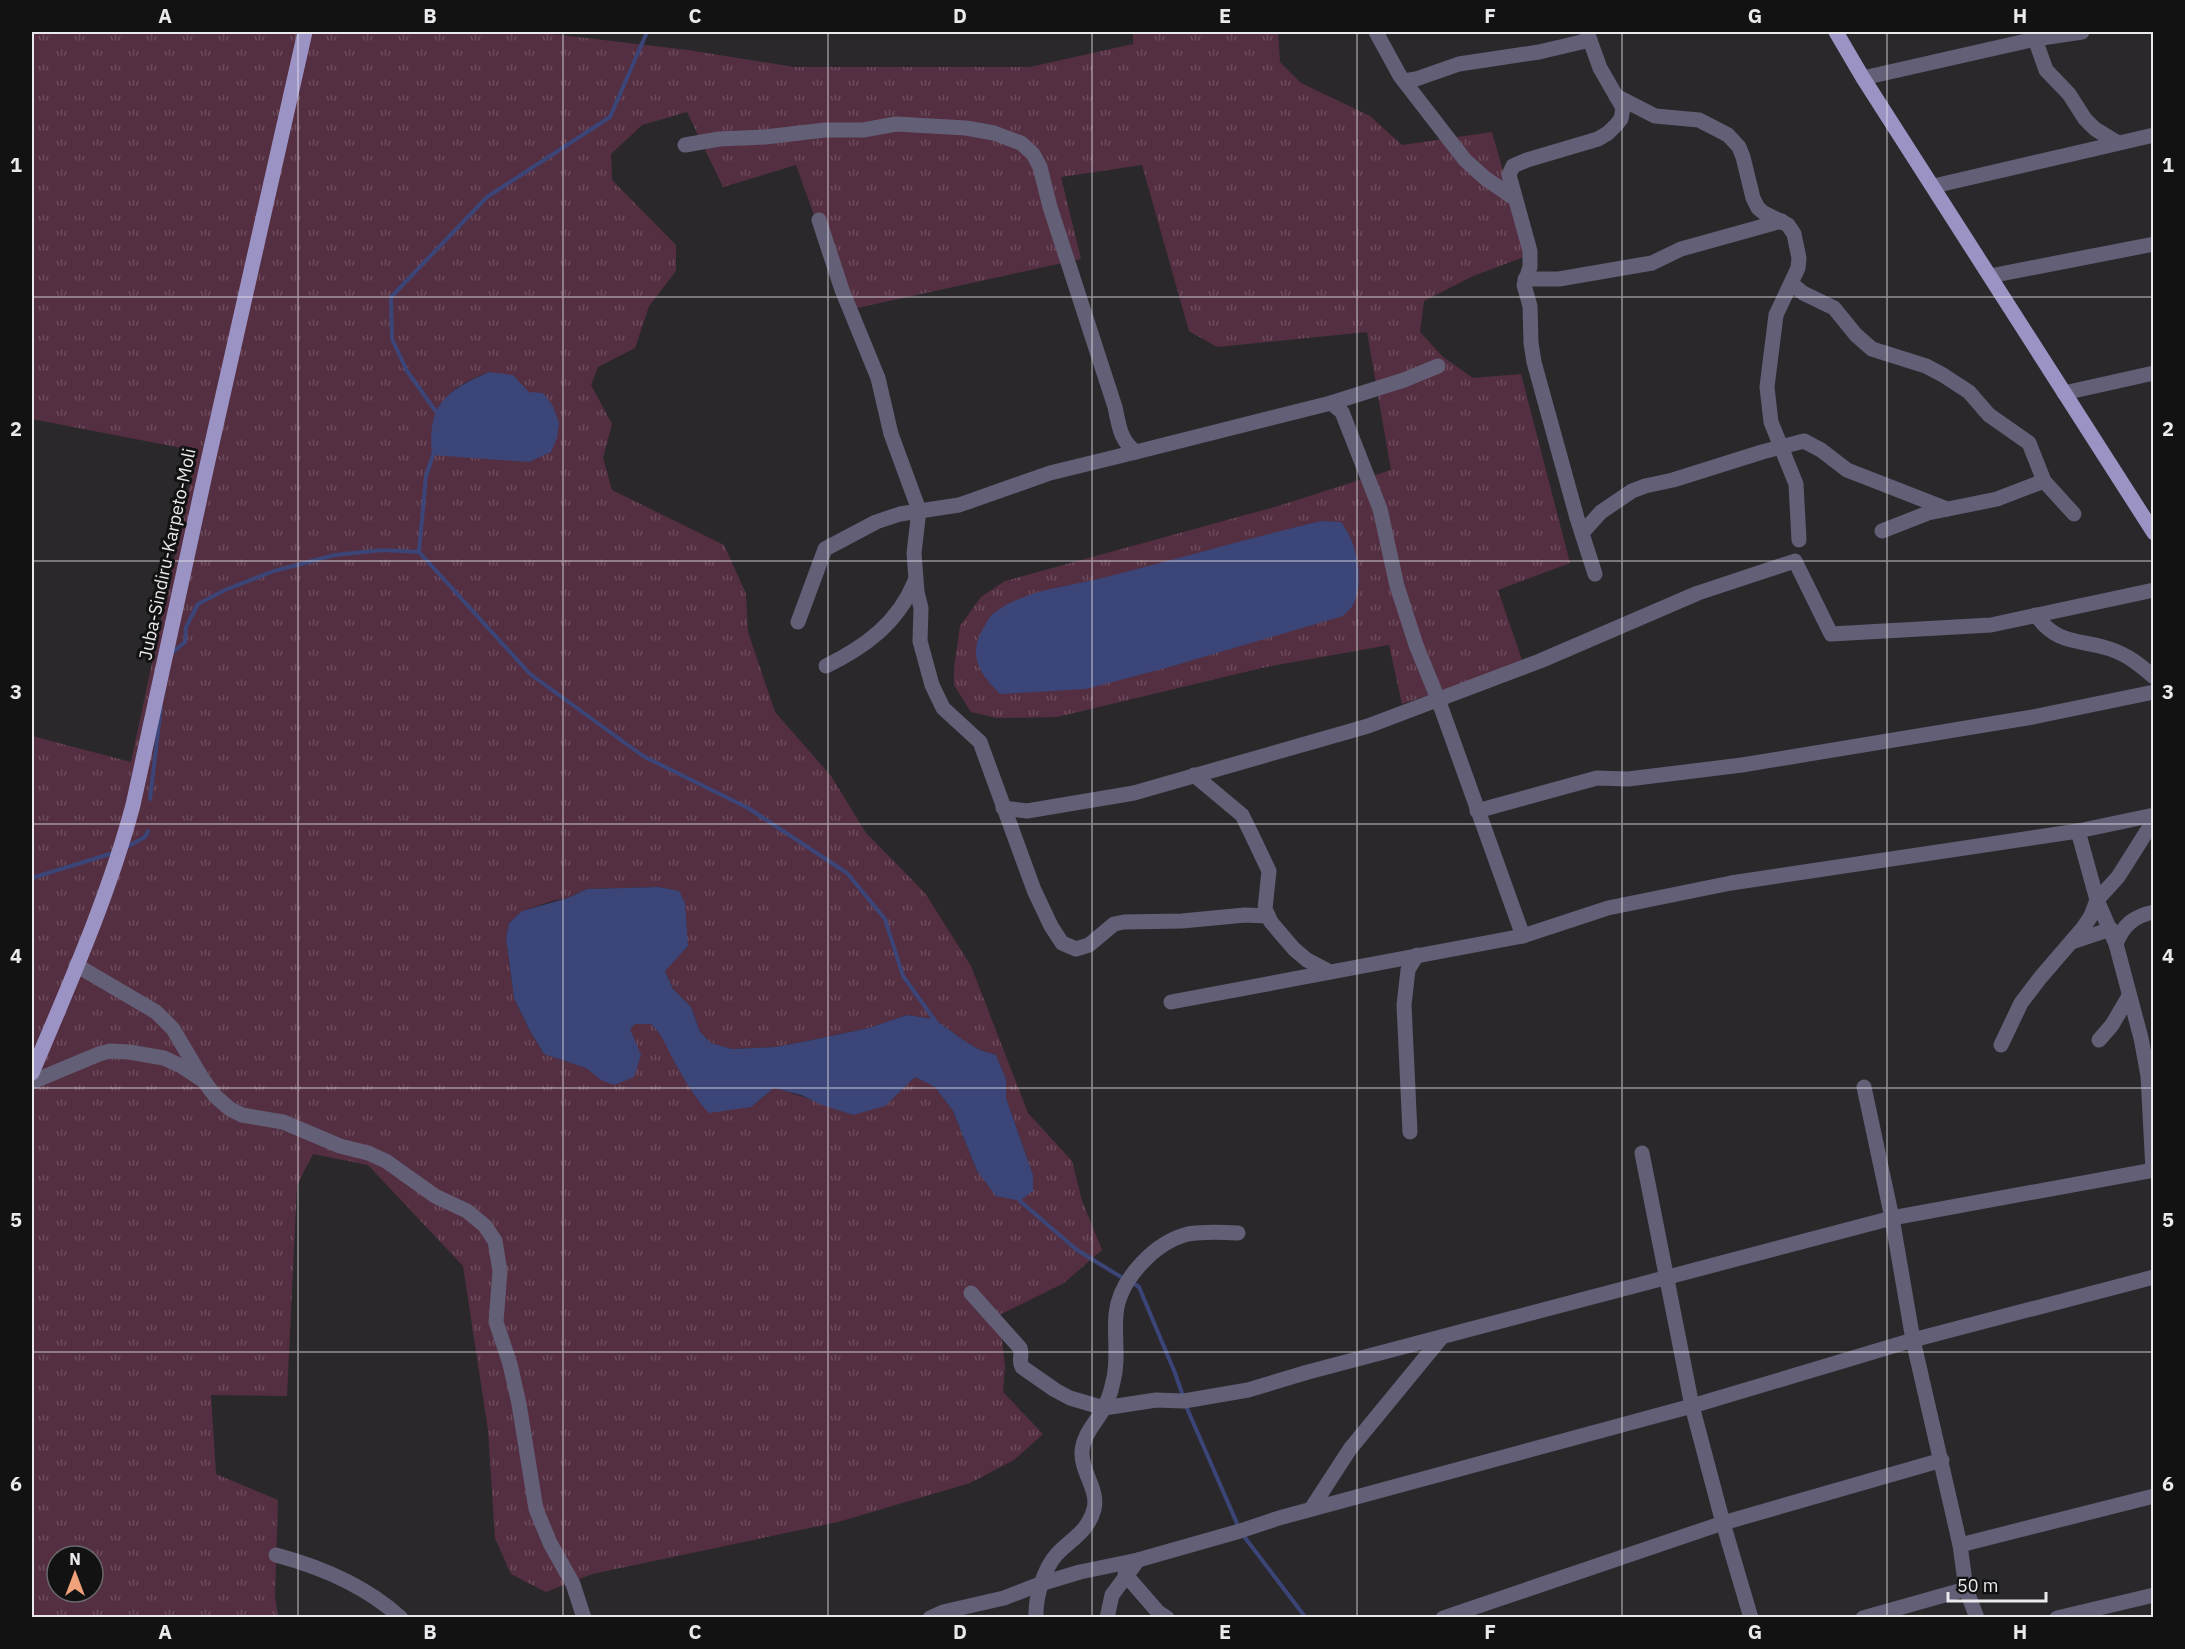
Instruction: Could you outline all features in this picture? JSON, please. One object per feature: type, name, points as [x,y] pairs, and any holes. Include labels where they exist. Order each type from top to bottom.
[{"type":"main road","name":"Juba-Sindiru-Karpeto-Moli","points":[[32,1074],[102,903],[133,805],[198,504],[305,32]]},
{"type":"main road","points":[[1836,32],[1863,78],[2154,533]]},
{"type":"street","points":[[1376,32],[1404,81],[1465,160],[1485,178],[1515,198]]},
{"type":"street","points":[[1863,78],[2035,39],[2082,32]]},
{"type":"street","points":[[1404,81],[1459,64],[1539,51],[1589,36],[1600,68],[1623,108],[1621,119],[1608,133],[1598,139],[1527,160],[1513,166],[1509,175],[1530,251],[1530,267],[1524,285],[1530,306],[1534,362],[1595,574]]},
{"type":"street","points":[[2035,39],[2046,69],[2069,94],[2085,119],[2095,129],[2118,143]]},
{"type":"street","points":[[1616,96],[1655,116]]},
{"type":"street","points":[[1616,125],[1632,118],[1655,116],[1699,120],[1728,135],[1739,147],[1758,208],[1788,225],[1794,234],[1799,258],[1796,275],[1776,315],[1768,377],[1771,422],[1796,484],[1799,540]]},
{"type":"street","points":[[685,145],[719,139],[765,137],[825,129],[863,130],[896,124],[966,128],[994,133],[1021,143],[1034,154],[1040,167],[1050,207],[1123,440],[1136,452]]},
{"type":"street","points":[[1934,186],[2154,135]]},
{"type":"street","points":[[819,220],[842,290],[878,378],[891,434],[919,510],[914,541],[916,579],[921,608],[921,649],[943,708],[980,742],[1034,890],[1051,926],[1062,943],[1069,947],[1084,948],[1114,924],[1124,922],[1182,921],[1245,915],[1267,916]]},
{"type":"street","points":[[1526,279],[1558,279],[1646,264],[1681,249],[1782,221]]},
{"type":"street","points":[[1990,276],[2154,244]]},
{"type":"street","points":[[1791,284],[1803,293],[1834,308],[1856,335],[1872,349],[1926,366],[1969,392],[1989,415],[2029,442],[2044,481],[2074,514]]},
{"type":"street","points":[[798,622],[825,549],[876,522],[919,510],[959,505],[1050,473],[1331,403],[1404,380],[1438,366]]},
{"type":"street","points":[[2064,393],[2154,373]]},
{"type":"street","points":[[1331,403],[1342,412],[1369,477],[1380,509],[1397,586],[1416,645],[1438,699],[1523,936]]},
{"type":"street","points":[[1582,533],[1601,512],[1632,491],[1796,442],[1811,443],[1847,470],[1947,509]]},
{"type":"street","points":[[1882,531],[1928,513],[1997,500],[2044,481]]},
{"type":"street","points":[[1003,808],[1028,811],[1134,793],[1368,726],[1540,661],[1698,593],[1795,561],[1831,634],[1990,625],[2154,590]]},
{"type":"street","points":[[826,666],[853,653],[887,627],[909,596],[916,579]]},
{"type":"street","points":[[2036,615],[2050,632],[2060,638],[2119,652],[2139,663],[2154,677]]},
{"type":"street","points":[[1477,811],[1597,778],[1628,779],[1742,765],[2033,717],[2154,692]]},
{"type":"street","points":[[1194,775],[1242,816],[1250,831],[1269,871],[1265,909],[1267,916],[1294,949],[1307,960],[1328,971]]},
{"type":"street","points":[[1171,1002],[1523,936],[1608,908],[1731,883],[2078,831],[2154,815]]},
{"type":"street","points":[[2001,1045],[2021,1003],[2091,916],[2097,900],[2118,877],[2154,820]]},
{"type":"street","points":[[971,1293],[1020,1348],[1022,1367],[1070,1398],[1104,1408],[1156,1400],[1184,1401],[1248,1390],[1442,1336],[1892,1218],[2153,1170],[2148,1076],[2141,1038],[2114,937],[2097,900],[2078,831]]},
{"type":"street","points":[[2072,942],[2114,937],[2128,923],[2154,912]]},
{"type":"street","points":[[1410,1131],[1404,1005],[1408,970],[1417,955]]},
{"type":"street","points":[[76,965],[156,1012],[173,1029],[215,1096],[230,1109],[242,1115],[283,1122],[340,1146],[368,1153],[386,1161],[435,1196],[467,1210],[485,1226],[495,1241],[500,1271],[496,1322],[510,1364],[519,1404],[536,1509],[550,1543],[573,1584],[584,1617]]},
{"type":"street","points":[[2099,1040],[2112,1025],[2129,996]]},
{"type":"street","points":[[32,1082],[99,1053],[110,1051],[145,1053],[164,1058],[204,1081]]},
{"type":"street","points":[[1864,1087],[1892,1218],[1913,1340],[1960,1545],[1966,1589],[1977,1617]]},
{"type":"street","points":[[1642,1153],[1692,1406],[1751,1617]]},
{"type":"street","points":[[1036,1617],[1040,1584],[1056,1554],[1084,1531],[1095,1508],[1082,1455],[1083,1446],[1104,1408],[1115,1371],[1116,1314],[1127,1280],[1145,1261],[1164,1246],[1186,1235],[1210,1232],[1238,1233]]},
{"type":"street","points":[[930,1617],[1004,1598],[1080,1572],[1138,1560],[1240,1532],[1311,1509],[1692,1406],[1913,1340],[2154,1278]]},
{"type":"street","points":[[1311,1509],[1350,1449],[1442,1336]]},
{"type":"street","points":[[1443,1617],[1723,1523],[1942,1460]]},
{"type":"street","points":[[1960,1545],[2154,1496]]},
{"type":"street","points":[[276,1556],[321,1570],[355,1585],[383,1601],[401,1617]]},
{"type":"street","points":[[1107,1617],[1112,1595],[1125,1574],[1138,1560]]},
{"type":"street","points":[[1125,1574],[1158,1612],[1167,1617]]},
{"type":"street","points":[[1863,1617],[1966,1589]]},
{"type":"street","points":[[2057,1617],[2154,1594]]},
{"type":"green space","points":[[32,32],[535,32],[688,50],[794,67],[1030,67],[1133,44],[1133,32],[1278,32],[1280,62],[1301,83],[1370,116],[1402,145],[1492,132],[1527,256],[1473,276],[1424,301],[1420,332],[1443,357],[1473,378],[1521,374],[1570,563],[1498,590],[1523,663],[1402,704],[1389,645],[1266,667],[1057,717],[997,718],[971,712],[954,685],[960,626],[981,597],[1005,581],[1278,506],[1391,470],[1367,332],[1217,347],[1189,331],[1142,165],[1061,177],[1081,259],[848,310],[796,165],[723,187],[687,112],[642,125],[611,154],[612,180],[676,245],[676,271],[649,306],[635,348],[598,367],[591,385],[612,424],[603,458],[612,490],[724,545],[746,594],[748,632],[775,712],[831,776],[866,833],[925,893],[971,966],[1028,1113],[1072,1161],[1082,1201],[1102,1250],[1064,1283],[999,1315],[1005,1366],[1003,1392],[1043,1434],[1014,1460],[970,1483],[838,1522],[592,1574],[546,1592],[511,1574],[495,1538],[488,1430],[463,1266],[368,1165],[313,1154],[297,1185],[287,1396],[211,1395],[216,1474],[278,1500],[275,1596],[278,1617],[32,1617],[32,736],[131,762],[197,451],[32,419]],"holes":[[[489,372],[529,392],[441,406],[456,389]],[[659,887],[679,891],[688,946],[665,970],[673,989],[691,1007],[700,1032],[711,1043],[732,1049],[776,1047],[869,1028],[907,1015],[934,1019],[966,1042],[996,1055],[1006,1079],[1006,1098],[1033,1175],[977,1171],[953,1111],[935,1087],[915,1077],[902,1089],[853,1115],[774,1088],[751,1107],[651,1024],[635,1024],[629,1029],[601,1080],[586,1068],[544,1054],[514,998],[506,938],[509,923],[522,911],[568,898],[587,889]]]},
{"type":"water","points":[[489,372],[513,375],[529,392],[543,393],[553,406],[559,423],[557,438],[551,452],[529,462],[432,455],[433,424],[442,402],[450,393]]},
{"type":"water","points":[[1321,521],[1341,522],[1355,550],[1359,571],[1358,591],[1353,605],[1343,616],[1086,689],[1000,694],[981,671],[976,646],[989,617],[1021,598]]},
{"type":"water","points":[[659,887],[679,891],[685,903],[688,946],[665,971],[673,989],[691,1007],[700,1032],[711,1043],[732,1049],[776,1047],[869,1028],[907,1015],[934,1019],[966,1042],[996,1055],[1006,1079],[1006,1098],[1033,1175],[1033,1191],[1020,1201],[996,1196],[977,1171],[953,1111],[935,1087],[915,1077],[885,1106],[853,1115],[801,1095],[774,1088],[751,1107],[709,1113],[690,1088],[651,1024],[635,1024],[630,1029],[641,1055],[634,1077],[614,1085],[601,1080],[586,1068],[544,1054],[514,998],[506,938],[509,923],[522,911],[568,898],[587,889]]},
{"type":"waterway","points":[[437,413],[407,371],[392,339],[391,297],[487,197],[610,117],[647,32]]},
{"type":"waterway","points":[[419,552],[426,476],[434,452]]},
{"type":"waterway","points":[[172,653],[185,642],[186,627],[198,604],[225,590],[274,571],[335,555],[383,550],[419,552],[530,674],[643,756],[748,808],[847,873],[885,919],[903,976],[936,1022]]},
{"type":"waterway","points":[[150,799],[161,707]]},
{"type":"waterway","points":[[125,848],[145,837],[148,831]]},
{"type":"waterway","points":[[32,878],[113,853]]},
{"type":"waterway","points":[[1019,1197],[1020,1201],[1077,1250],[1126,1280]]},
{"type":"waterway","points":[[1133,1283],[1139,1287],[1183,1396]]},
{"type":"waterway","points":[[1186,1406],[1239,1528]]},
{"type":"waterway","points":[[1243,1535],[1306,1618]]}]
